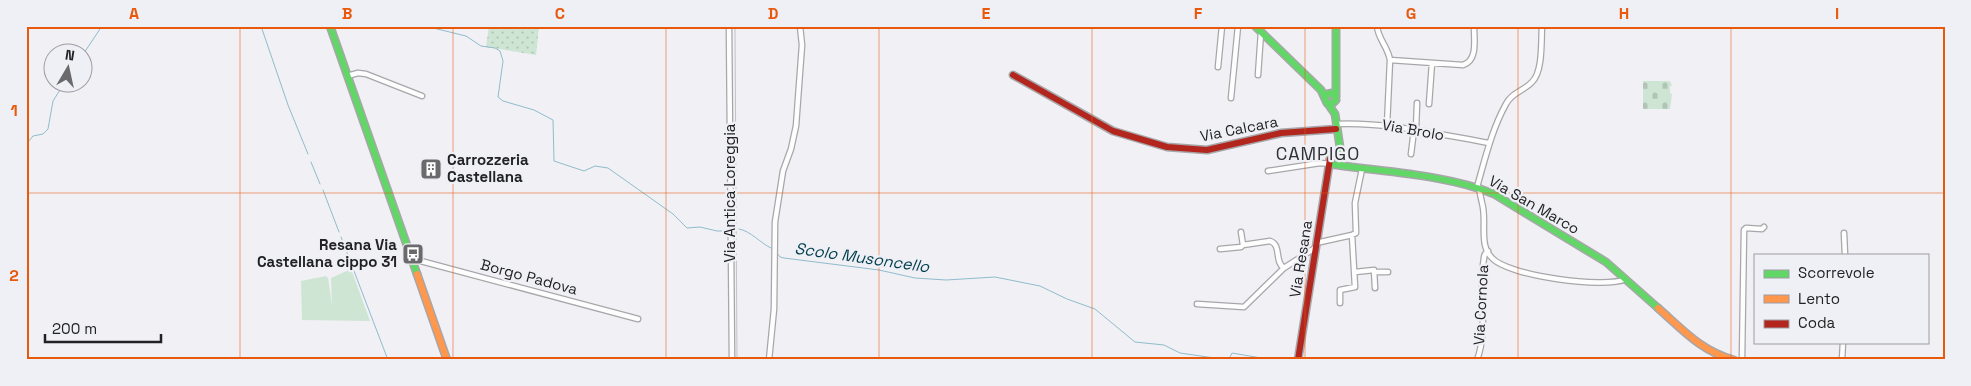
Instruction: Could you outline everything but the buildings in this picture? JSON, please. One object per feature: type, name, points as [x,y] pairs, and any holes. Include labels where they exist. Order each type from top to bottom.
[{"type":"street","points":[[330,26],[447,360]]},
{"type":"street","name":"Via Antica Loreggia","points":[[730,26],[732,360]]},
{"type":"street","points":[[769,360],[774,308],[774,222],[782,176],[796,126],[802,45],[800,26]]},
{"type":"street","points":[[1218,67],[1222,26]]},
{"type":"street","points":[[1231,98],[1238,26]]},
{"type":"street","points":[[1256,26],[1319,88],[1331,96]]},
{"type":"street","points":[[1336,26],[1336,82],[1331,96],[1337,139],[1342,156]]},
{"type":"street","points":[[1377,26],[1378,37],[1390,60],[1387,125]]},
{"type":"street","points":[[1390,60],[1463,65],[1470,62],[1473,55],[1474,26]]},
{"type":"street","points":[[1478,187],[1489,143],[1506,102],[1516,92],[1533,81],[1537,74],[1542,26]]},
{"type":"street","points":[[1258,75],[1261,32]]},
{"type":"street","points":[[1429,104],[1432,63]]},
{"type":"street","points":[[348,76],[358,73],[366,74],[422,96]]},
{"type":"street","name":"Via Calcara","points":[[1013,75],[1113,131],[1167,147],[1207,150],[1281,134],[1336,125]]},
{"type":"street","points":[[1331,96],[1325,101],[1332,108],[1336,125]]},
{"type":"street","points":[[1411,154],[1417,103]]},
{"type":"street","name":"Via Brolo","points":[[1336,125],[1368,123],[1387,125],[1489,143]]},
{"type":"street","points":[[1332,161],[1337,139]]},
{"type":"street","points":[[1332,161],[1336,152],[1342,156]]},
{"type":"street","name":"Via Resana","points":[[1298,360],[1328,171],[1332,161],[1342,161],[1342,156]]},
{"type":"street","name":"Via San Marco","points":[[1342,156],[1354,167]]},
{"type":"street","points":[[1268,171],[1332,161]]},
{"type":"street","name":"Via San Marco","points":[[1332,161],[1362,169],[1456,182],[1478,187],[1504,200],[1598,257],[1707,350],[1734,360]]},
{"type":"street","points":[[1197,304],[1244,307],[1284,268],[1315,245],[1356,233],[1355,203],[1362,169]]},
{"type":"street","name":"Via Cornola","points":[[1476,360],[1479,353],[1483,309],[1484,259],[1488,251],[1485,244],[1484,210],[1478,187]]},
{"type":"street","points":[[1742,360],[1744,230],[1746,228],[1762,229],[1764,227]]},
{"type":"street","points":[[1241,232],[1243,245]]},
{"type":"street","points":[[1844,233],[1844,254]]},
{"type":"street","points":[[1340,303],[1340,290],[1355,287],[1352,235]]},
{"type":"street","points":[[1220,249],[1270,241],[1274,242],[1279,264],[1284,268]]},
{"type":"street","points":[[1488,251],[1495,262],[1518,272],[1571,281],[1617,281],[1626,279]]},
{"type":"street","name":"Borgo Padova","points":[[412,260],[638,319]]},
{"type":"street","points":[[1355,272],[1374,270],[1374,272],[1388,272]]},
{"type":"street","points":[[1374,272],[1375,288]]},
{"type":"street","points":[[1842,360],[1843,344]]},
{"type":"green space","points":[[489,26],[539,26],[536,55],[486,47]]},
{"type":"green space","points":[[1643,81],[1670,81],[1672,86],[1670,86],[1670,93],[1672,94],[1670,109],[1643,109]]},
{"type":"green space","points":[[351,269],[370,321],[302,320],[301,281],[326,276],[328,278],[332,305],[331,278]]},
{"type":"waterway","points":[[91,42],[102,26]]},
{"type":"waterway","points":[[261,26],[288,105],[308,154]]},
{"type":"waterway","name":"Scolo Musoncello","points":[[425,26],[466,36],[481,46],[495,48],[500,51],[503,61],[498,97],[503,101],[534,110],[553,120],[554,161],[584,171],[595,166],[608,168],[673,214],[687,228],[700,227],[717,231],[728,231]]},
{"type":"waterway","points":[[26,159],[28,142],[33,136],[43,134],[48,129],[53,101],[59,92]]},
{"type":"waterway","points":[[311,162],[320,184]]},
{"type":"waterway","points":[[323,190],[339,232]]},
{"type":"waterway","name":"Scolo Musoncello","points":[[739,229],[748,232],[771,248]]},
{"type":"waterway","points":[[341,237],[388,360]]},
{"type":"waterway","name":"Scolo Musoncello","points":[[777,253],[780,257],[784,258],[879,270],[915,278],[946,280],[995,277],[1040,286],[1067,299],[1095,309],[1135,342],[1164,345],[1180,353],[1228,360]]},
{"type":"waterway","name":"Scolo Musoncello","points":[[1229,359],[1232,353],[1273,360]]},
{"type":"railway","points":[[735,26],[737,360]]},
{"type":"traffic: fast","points":[[330,26],[417,274]]},
{"type":"traffic: fast","points":[[1255,26],[1321,90],[1327,103],[1332,104],[1336,100],[1332,93],[1327,94],[1325,97]]},
{"type":"traffic: fast","points":[[1336,26],[1336,97]]},
{"type":"traffic: fast","points":[[1328,104],[1335,114],[1341,154]]},
{"type":"traffic: fast","points":[[1338,153],[1341,154],[1342,159],[1341,164],[1334,165],[1331,164],[1330,157],[1331,154],[1338,153]]},
{"type":"traffic: fast","points":[[1337,165],[1437,178],[1457,182],[1494,194],[1606,262],[1658,308]]},
{"type":"traffic: slow","points":[[417,274],[447,360]]},
{"type":"traffic: slow","points":[[1658,308],[1684,332],[1702,345],[1734,360]]},
{"type":"traffic: jam","points":[[1013,75],[1113,131],[1167,147],[1207,150],[1281,133],[1336,129]]},
{"type":"traffic: jam","points":[[1298,360],[1330,159]]},
{"type":"place","name":"Carrozzeria Castellana","points":[[431,169]]},
{"type":"place","name":"Resana Via Castellana cippo 31","points":[[413,254]]},
{"type":"district","name":"CAMPIGO","points":[[1318,154]]}]
